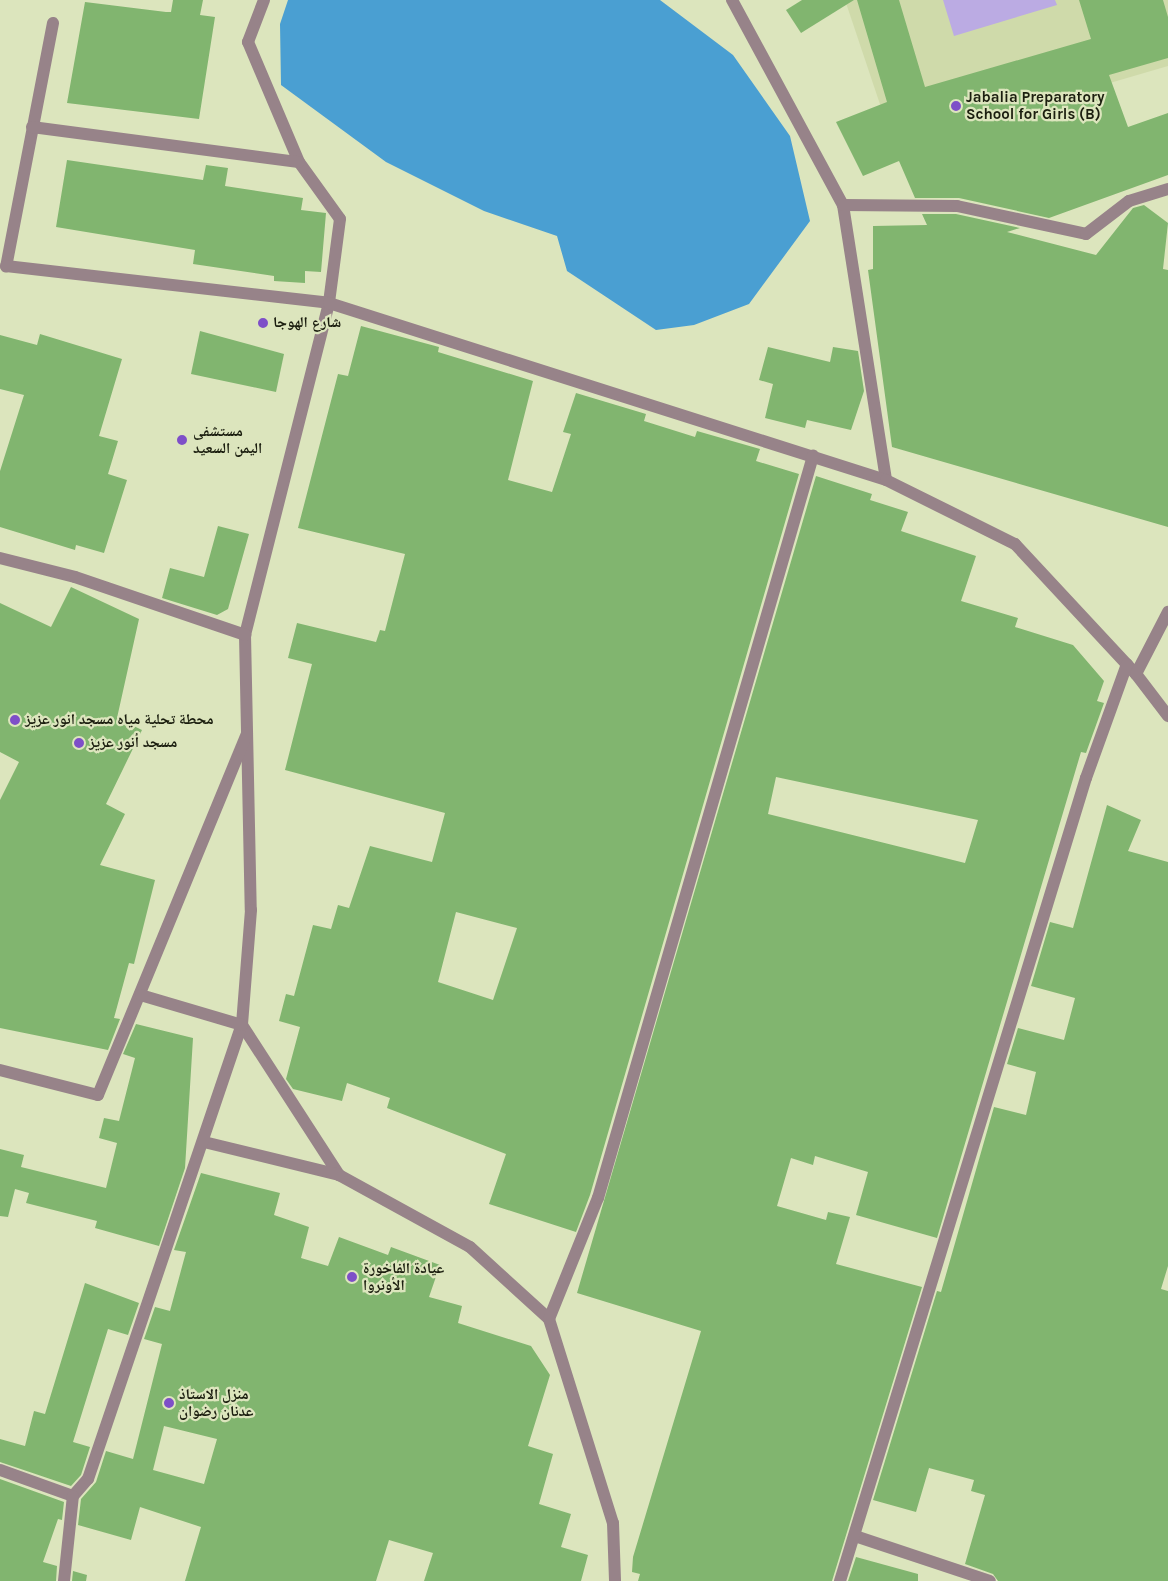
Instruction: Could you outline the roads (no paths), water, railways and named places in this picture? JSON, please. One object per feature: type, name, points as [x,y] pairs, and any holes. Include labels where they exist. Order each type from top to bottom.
[{"type":"street","points":[[64,1581],[73,1496],[88,1479],[204,1142],[242,1025],[251,910],[249,728],[245,635],[329,303],[340,219],[299,162],[248,42],[264,0]]},
{"type":"street","points":[[732,0],[843,205],[886,480]]},
{"type":"street","points":[[53,23],[6,266],[329,303],[886,480],[1015,544],[1136,674],[1168,716]]},
{"type":"street","points":[[32,127],[299,162]]},
{"type":"street","points":[[843,205],[957,206],[1086,234],[1129,200],[1168,189]]},
{"type":"street","points":[[549,1319],[598,1198],[814,456]]},
{"type":"street","points":[[0,558],[75,577],[245,635]]},
{"type":"street","points":[[1136,674],[1168,612]]},
{"type":"street","points":[[840,1581],[1086,778],[1127,664]]},
{"type":"street","points":[[0,1070],[98,1095],[141,995],[249,728]]},
{"type":"street","points":[[141,995],[242,1025],[339,1175]]},
{"type":"street","points":[[204,1142],[339,1175],[470,1247],[549,1319],[613,1523],[615,1581]]},
{"type":"street","points":[[0,1470],[73,1496]]},
{"type":"street","points":[[855,1536],[990,1581]]},
{"type":"water","points":[[288,0],[660,0],[733,55],[790,136],[810,221],[749,304],[694,325],[656,330],[567,271],[557,236],[484,211],[386,162],[281,85],[280,24]]},
{"type":"place","name":"Jabalia Preparatory School for Girls (B)","points":[[956,106]]},
{"type":"place","name":"شارع الهوجا","points":[[263,323]]},
{"type":"place","name":"مستشفى اليمن السعيد","points":[[182,440]]},
{"type":"place","name":"محطة تحلية مياه مسجد انور عزيز","points":[[15,720]]},
{"type":"place","name":"مسجد أنور عزيز","points":[[79,743]]},
{"type":"place","name":"عيادة الفاخورة الأونروا","points":[[352,1277]]},
{"type":"place","name":"منزل الاستاذ عدنان رضوان","points":[[169,1403]]}]
